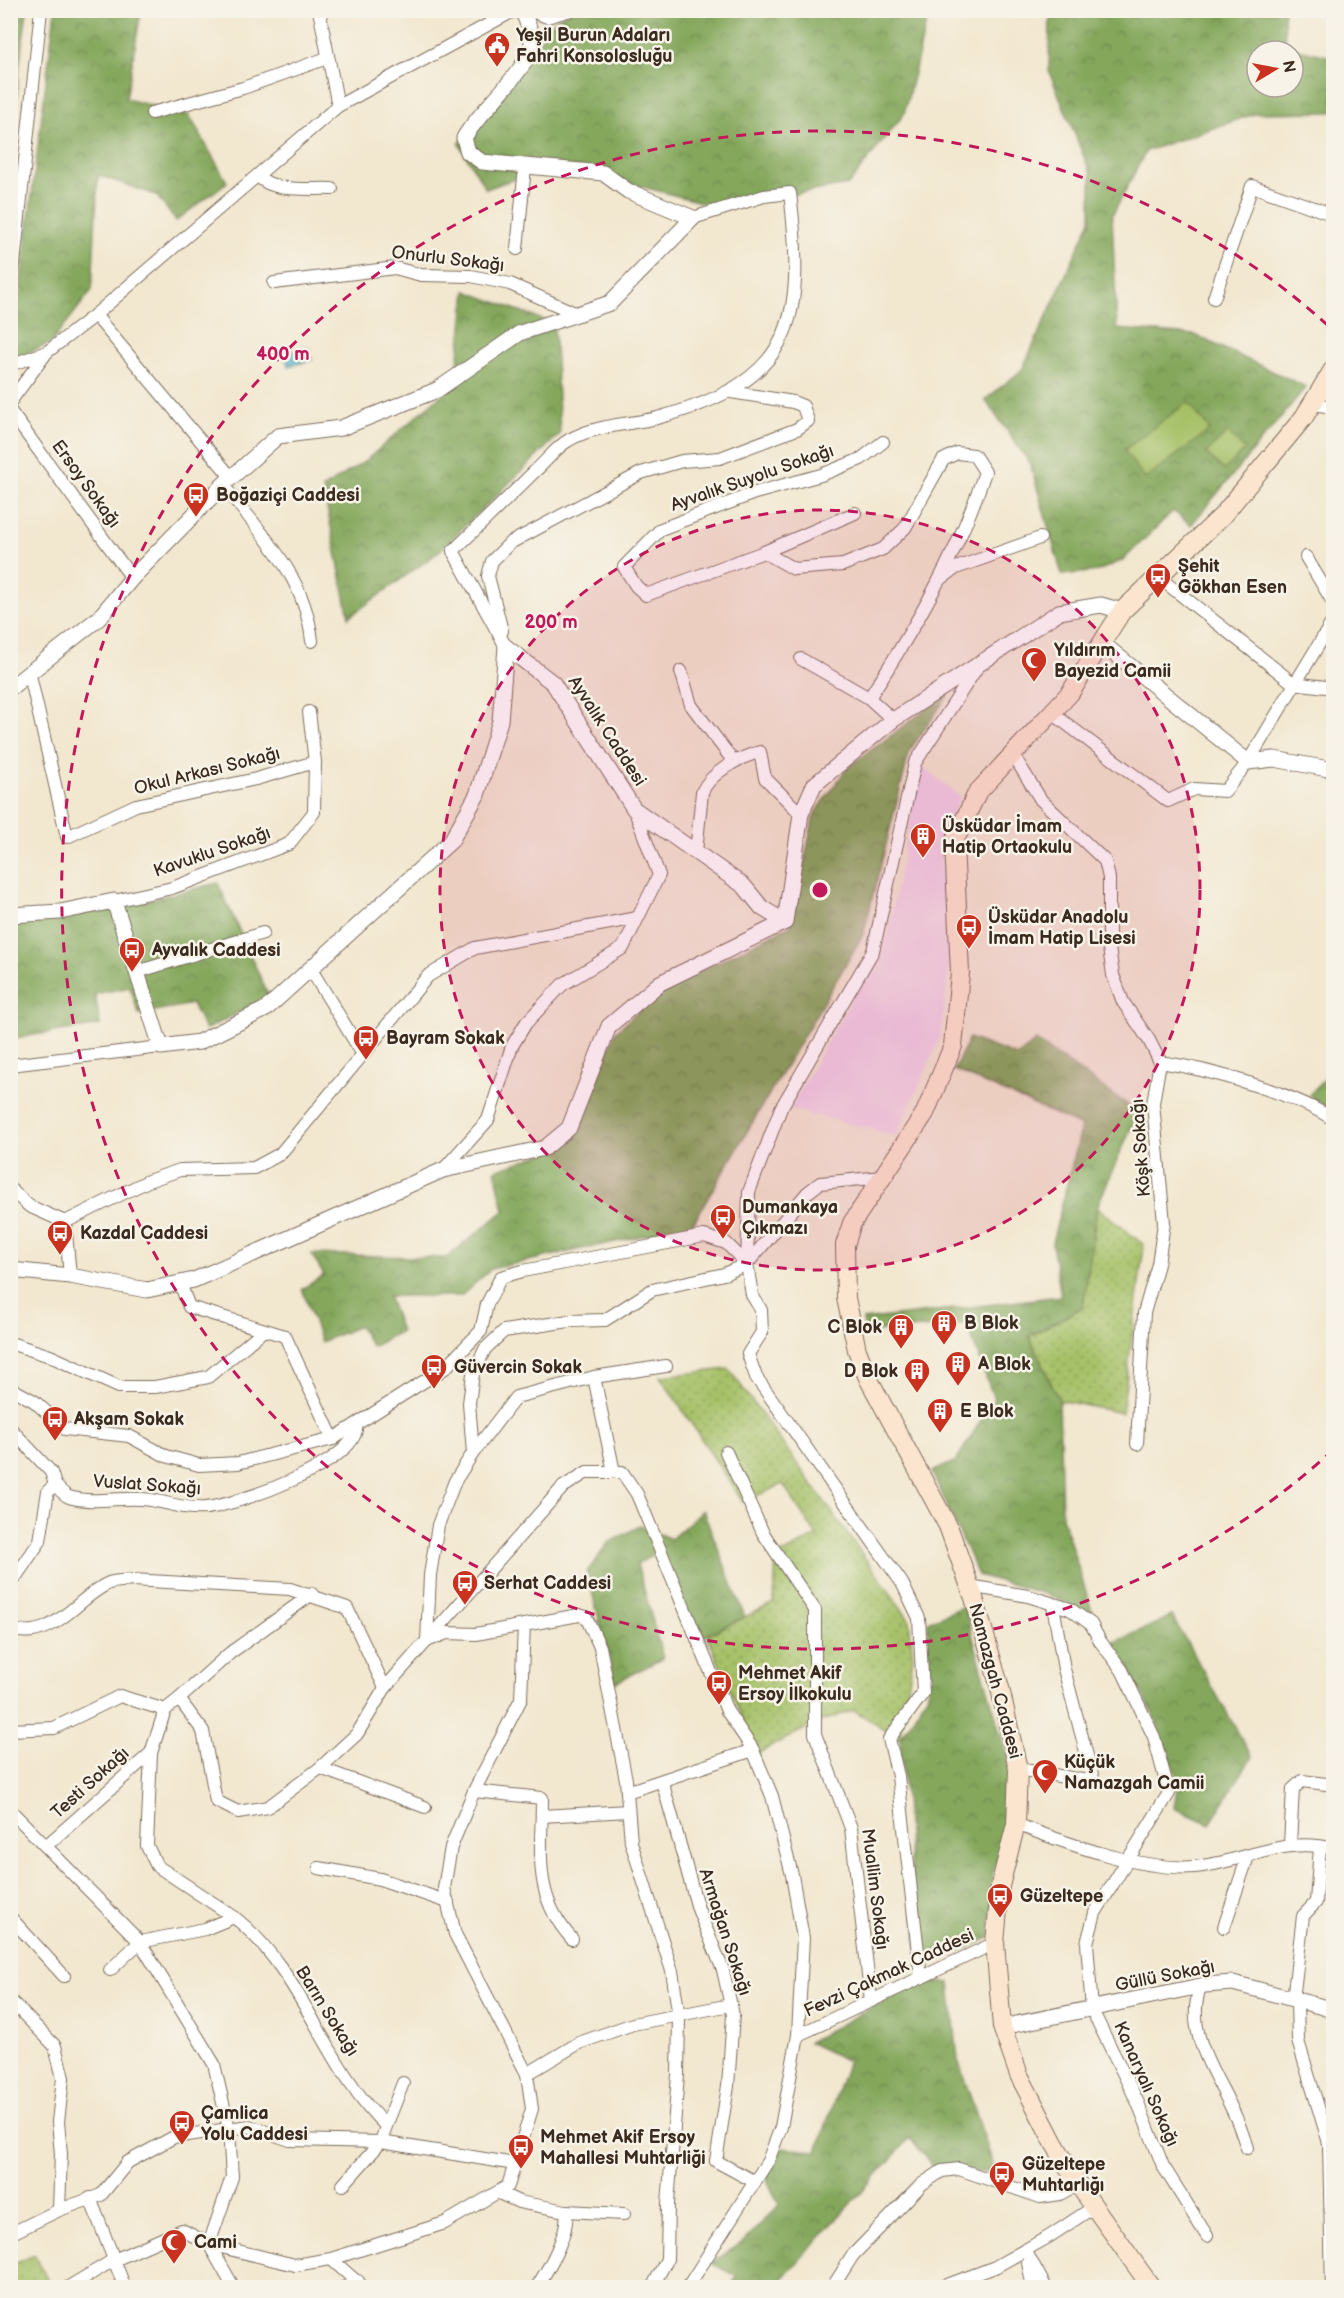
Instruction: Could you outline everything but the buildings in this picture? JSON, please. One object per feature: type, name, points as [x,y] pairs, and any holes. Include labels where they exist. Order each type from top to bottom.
[{"type":"main road","name":"Namazgah Caddesi","points":[[1152,2288],[1078,2184],[1019,2075],[1002,2027],[995,1943],[1000,1886],[1016,1824],[1018,1769],[1000,1688],[948,1526],[868,1378],[850,1325],[844,1270],[845,1245],[852,1223],[925,1113],[953,1046],[960,973],[954,843],[977,793],[1070,693],[1122,611],[1156,576],[1222,516],[1304,417],[1334,368]]},
{"type":"street","points":[[10,301],[41,10]]},
{"type":"street","points":[[319,10],[338,106]]},
{"type":"street","points":[[10,402],[47,352],[95,315],[338,106],[515,10]]},
{"type":"street","points":[[522,10],[532,42],[527,60],[474,120],[464,138],[468,152],[482,162],[603,173],[628,191],[693,218]]},
{"type":"street","points":[[529,10],[548,17],[571,10]]},
{"type":"street","points":[[152,113],[243,88],[327,58]]},
{"type":"street","points":[[517,249],[525,167]]},
{"type":"street","points":[[258,176],[262,181],[278,186],[332,189]]},
{"type":"street","points":[[1214,298],[1252,186],[1334,215]]},
{"type":"street","points":[[10,688],[99,618],[132,578],[227,481],[278,436],[341,428],[437,390],[520,333],[610,303],[693,218],[764,196],[790,193],[796,244],[793,309],[787,331],[772,356],[731,392],[657,418],[596,429],[567,441],[453,551],[506,647]]},
{"type":"street","name":"Onurlu Sokağı","points":[[274,283],[395,268],[421,274],[471,276],[510,284],[577,314]]},
{"type":"street","points":[[95,315],[227,481],[293,576],[308,613],[312,641]]},
{"type":"street","points":[[10,365],[47,352]]},
{"type":"street","points":[[10,1065],[200,1042],[266,1009],[451,841],[477,795],[500,720],[506,647],[488,576],[492,561],[510,543],[641,474],[682,461],[720,458],[797,429],[808,421],[803,406],[793,402],[731,392]]},
{"type":"street","points":[[1312,404],[1334,407]]},
{"type":"street","name":"Ersoy Sokağı","points":[[10,411],[132,578]]},
{"type":"street","name":"Ayvalık Suyolu Sokağı","points":[[855,513],[764,552],[646,595],[636,586],[624,567],[661,529],[755,493],[821,475],[861,459],[883,442]]},
{"type":"street","points":[[764,552],[794,569],[843,565],[883,549],[905,528],[943,460],[957,453],[974,455],[985,472],[971,516],[906,642],[868,698]]},
{"type":"street","points":[[941,578],[956,568],[1040,538]]},
{"type":"street","points":[[1306,556],[1334,604]]},
{"type":"street","points":[[1156,576],[1293,683],[1334,688]]},
{"type":"street","points":[[10,1269],[70,1276],[147,1290],[194,1280],[443,1170],[545,1148],[569,1128],[609,1026],[660,983],[785,922],[801,814],[814,785],[893,720],[1059,612],[1101,605],[1122,611]]},
{"type":"street","points":[[1051,712],[1168,801],[1194,789],[1225,791],[1248,762],[1293,683],[1334,619]]},
{"type":"street","points":[[1102,643],[1248,762],[1274,759],[1334,770]]},
{"type":"street","name":"Ayvalık Caddesi","points":[[506,647],[553,683],[634,809],[744,886],[762,908],[785,922]]},
{"type":"street","points":[[801,659],[868,698],[893,720]]},
{"type":"street","points":[[921,1978],[898,1776],[889,1739],[923,1693],[920,1618],[902,1583],[756,1377],[748,1354],[762,1332],[761,1310],[752,1295],[747,1264],[749,1192],[781,1108],[873,951],[915,763],[982,661]]},
{"type":"street","name":"Okul Arkası Sokağı","points":[[29,671],[67,837],[136,805],[256,779],[315,762]]},
{"type":"street","points":[[681,671],[691,705],[734,762]]},
{"type":"street","name":"Kavuklu Sokağı","points":[[114,901],[172,888],[289,844],[314,812],[315,762],[309,712]]},
{"type":"street","points":[[696,852],[702,792],[706,783],[743,756],[760,752],[765,778],[801,814]]},
{"type":"street","points":[[1012,753],[1041,800],[1105,861],[1109,878],[1109,948],[1113,975],[1124,1002],[1149,1040],[1160,1062],[1186,1066],[1287,1096],[1308,1104],[1334,1120]]},
{"type":"street","points":[[443,1170],[488,1120],[512,1046],[526,1023],[562,985],[623,948],[659,875],[634,809]]},
{"type":"street","points":[[10,915],[60,912],[114,901],[161,1047]]},
{"type":"street","points":[[64,1222],[148,1181],[180,1170],[254,1168],[279,1154],[428,976],[475,948],[637,918]]},
{"type":"street","points":[[137,972],[263,933]]},
{"type":"street","points":[[310,968],[362,1053]]},
{"type":"street","name":"Köşk Sokağı","points":[[1137,1444],[1144,1313],[1158,1264],[1164,1223],[1153,1103],[1160,1062]]},
{"type":"street","points":[[473,1453],[469,1403],[472,1374],[484,1349],[504,1331],[569,1321],[605,1320],[651,1290],[724,1274],[747,1264],[807,1193],[820,1183],[883,1177]]},
{"type":"street","points":[[10,1189],[29,1206],[64,1222]]},
{"type":"street","points":[[64,1222],[70,1276]]},
{"type":"street","points":[[10,1388],[34,1401],[65,1429],[129,1436],[166,1456],[199,1465],[238,1463],[333,1439],[445,1368],[481,1331],[488,1304],[501,1277],[704,1236],[726,1243],[747,1264]]},
{"type":"street","points":[[180,1283],[189,1307],[285,1336],[333,1439]]},
{"type":"street","points":[[10,1342],[50,1356],[119,1387],[155,1387],[208,1377],[264,1330]]},
{"type":"street","points":[[473,1339],[484,1349]]},
{"type":"street","points":[[427,1641],[430,1575],[438,1525],[455,1481],[473,1453],[516,1398],[594,1377],[666,1366]]},
{"type":"street","points":[[594,1377],[614,1472]]},
{"type":"street","name":"Vuslat Sokağı","points":[[55,1485],[67,1496],[104,1501],[151,1500],[173,1506],[205,1508],[261,1492],[325,1464],[352,1440],[356,1425]]},
{"type":"street","points":[[10,1428],[51,1472],[55,1485],[48,1491],[40,1541],[10,1586]]},
{"type":"street","name":"Muallim Sokağı","points":[[726,1452],[763,1533],[815,1610],[815,1734],[851,1828],[871,2001]]},
{"type":"street","points":[[179,1700],[203,1731],[216,1801],[238,1812],[268,1807],[320,1767],[357,1734],[385,1688],[563,1487],[587,1472],[622,1472],[638,1494],[727,1711],[753,1750],[772,1796],[792,1875],[803,1938],[798,2035],[781,2127],[768,2161],[687,2288]]},
{"type":"street","points":[[10,1629],[29,1632],[58,1621],[109,1583],[132,1580],[290,1589],[312,1594],[347,1608],[385,1688]]},
{"type":"street","name":"Kanaryalı Sokağı","points":[[969,1586],[1028,1596],[1070,1609],[1091,1624],[1100,1641],[1122,1670],[1154,1737],[1168,1793],[1130,1860],[1095,1912],[1087,1943],[1092,2010],[1137,2103],[1163,2166],[1207,2236]]},
{"type":"street","points":[[10,1730],[54,1728],[120,1695],[165,1710],[230,1653],[312,1594]]},
{"type":"street","points":[[1018,1769],[1094,1782],[1064,1669],[1053,1605]]},
{"type":"street","points":[[427,1641],[447,1633],[476,1634],[579,1615],[586,1617],[600,1647],[627,1792],[631,1842],[672,1971],[679,2017],[678,2075],[668,2204],[667,2259],[652,2288]]},
{"type":"street","points":[[67,2288],[112,2261],[182,2230],[209,2244],[295,2265],[331,2259],[445,2223],[508,2186],[532,2109],[527,2074],[455,1934],[444,1888],[451,1847],[474,1791],[521,1699],[524,1625]]},
{"type":"street","name":"Testi Sokağı","points":[[47,1845],[151,1753],[165,1710]]},
{"type":"street","points":[[627,1792],[753,1750]]},
{"type":"street","name":"Barın Sokağı","points":[[151,1753],[147,1846],[157,1866],[255,1933],[301,2000],[368,2109],[386,2126]]},
{"type":"street","points":[[320,1767],[425,1807]]},
{"type":"street","name":"Armağan Sokağı","points":[[662,1780],[698,1909],[723,1970],[732,2015],[728,2086],[716,2161],[755,2182]]},
{"type":"street","points":[[1290,1844],[1293,1789],[1302,1781],[1334,1785]]},
{"type":"street","points":[[474,1791],[543,1798],[543,1890],[559,1924],[572,1939]]},
{"type":"street","points":[[10,1810],[47,1845],[140,1942],[214,2064],[229,2129],[232,2177],[209,2244],[234,2288]]},
{"type":"street","points":[[542,1816],[628,1811]]},
{"type":"street","points":[[1016,1824],[1071,1846],[1130,1860],[1191,1868],[1218,1864],[1290,1844],[1334,1850]]},
{"type":"street","points":[[1320,1847],[1316,1902],[1303,1916],[1295,2001],[1298,2042],[1329,2143],[1332,2288]]},
{"type":"street","points":[[1224,1927],[1248,1856]]},
{"type":"street","points":[[319,1868],[380,1879],[448,1902]]},
{"type":"street","points":[[10,1917],[64,1976]]},
{"type":"street","points":[[110,1970],[140,1942],[205,1929],[234,1917]]},
{"type":"street","name":"Fevzi Çakmak Caddesi","points":[[798,2035],[995,1943]]},
{"type":"street","name":"Güllü Sokağı","points":[[1002,2027],[1200,1987],[1233,1983],[1334,2010]]},
{"type":"street","points":[[1200,1987],[1194,2004],[1196,2030],[1207,2063],[1233,2110],[1247,2148]]},
{"type":"street","points":[[10,2000],[55,2046],[63,2078],[58,2122],[61,2154],[59,2210]]},
{"type":"street","points":[[527,2074],[579,2043],[633,2024],[679,2017],[730,2005]]},
{"type":"street","points":[[342,2185],[381,2142],[403,2083]]},
{"type":"street","points":[[10,2234],[59,2210],[101,2194],[128,2162],[174,2137],[249,2126],[291,2140],[381,2142],[515,2164]]},
{"type":"street","points":[[832,2288],[853,2255],[922,2184],[942,2171],[959,2169],[1040,2198],[1060,2194],[1078,2184]]},
{"type":"street","points":[[499,2193],[519,2202],[566,2211],[624,2214]]},
{"type":"street","points":[[90,2198],[112,2261],[125,2288]]},
{"type":"street","points":[[939,2288],[995,2267],[1094,2207]]},
{"type":"street","points":[[536,2288],[549,2269],[568,2220],[566,2211]]},
{"type":"street","points":[[1025,2250],[1033,2288]]},
{"type":"street","points":[[1025,2250],[1046,2288]]},
{"type":"street","points":[[331,2259],[361,2284]]},
{"type":"street","points":[[343,2288],[361,2284]]},
{"type":"shaded area","points":[[921,765],[960,797],[940,847],[950,963],[940,1038],[896,1136],[789,1109],[886,938]]},
{"type":"green space","points":[[11,10],[27,11],[18,75],[16,128],[11,136]]},
{"type":"green space","points":[[55,11],[141,11],[126,99],[189,115],[227,182],[176,221],[156,195],[98,175],[92,290],[51,343],[11,360]]},
{"type":"green space","points":[[570,11],[929,11],[904,114],[848,185],[719,207],[557,164],[486,189],[459,144],[556,19]]},
{"type":"green space","points":[[1050,11],[1284,11],[1285,39],[1245,39],[1245,99],[1305,99],[1305,51],[1333,57],[1333,112],[1257,113],[1146,151],[1112,216],[1117,329],[1195,335],[1306,387],[1191,525],[1173,511],[1123,560],[1098,571],[1062,575],[1030,463],[985,400],[1022,370],[1091,220],[1091,174],[1049,71]]},
{"type":"green space","points":[[466,291],[554,324],[560,434],[436,554],[349,617],[323,488],[364,462],[456,382]]},
{"type":"green space","points":[[1188,402],[1210,430],[1145,479],[1124,450]]},
{"type":"green space","points":[[1228,432],[1245,450],[1224,470],[1206,453]]},
{"type":"green space","points":[[951,691],[910,750],[863,935],[692,1225],[491,1269],[461,1296],[388,1296],[401,1331],[372,1347],[359,1326],[321,1342],[302,1289],[324,1275],[311,1254],[446,1258],[504,1211],[495,1170],[549,1152],[572,1137],[616,1031],[664,989],[791,925],[814,815],[847,768]]},
{"type":"green space","points":[[218,883],[269,997],[205,1030],[192,1004],[139,1014],[130,987],[95,994],[100,1025],[14,1038],[11,1033],[11,954],[15,953],[11,921],[129,905]]},
{"type":"green space","points":[[969,1038],[1017,1056],[1036,1041],[1138,1112],[1097,1207],[1083,1307],[1029,1336],[1059,1400],[1062,1517],[1093,1614],[1045,1594],[978,1575],[932,1472],[956,1461],[994,1399],[967,1324],[865,1333],[863,1320],[1061,1296],[1052,1243],[1082,1126],[954,1070]]},
{"type":"green space","points":[[1333,1070],[1333,1111],[1309,1095]]},
{"type":"green space","points":[[1097,1207],[1144,1245],[1122,1413],[1059,1400],[1029,1336],[1083,1307]]},
{"type":"green space","points":[[729,1369],[909,1619],[913,1657],[900,1739],[854,1710],[816,1723],[757,1754],[707,1635],[774,1603],[776,1557],[817,1536],[783,1484],[743,1502],[660,1376]]},
{"type":"green space","points":[[703,1510],[745,1617],[693,1641],[656,1553],[637,1564],[663,1658],[615,1683],[587,1572],[608,1543],[640,1526],[671,1539]]},
{"type":"green space","points":[[964,1606],[1011,1770],[1007,1826],[993,1873],[990,1938],[919,1968],[900,1739],[928,1694],[928,1622]]},
{"type":"green space","points":[[1172,1616],[1252,1757],[1210,1824],[1174,1808],[1178,1780],[1153,1713],[1113,1643]]},
{"type":"green space","points":[[920,1981],[950,1983],[958,2060],[996,2173],[934,2169],[910,2138],[775,2287],[732,2287],[736,2276],[711,2263],[742,2243],[779,2205],[766,2178],[780,2148],[817,2151],[848,2061],[808,2042]]},
{"type":"green space","points":[[35,2255],[51,2287],[11,2287],[11,2265]]},
{"type":"water","points":[[308,348],[312,360],[289,366],[283,353]]},
{"type":"place","name":"Yeşil Burun Adaları Fahri Konsolosluğu","points":[[497,68]]},
{"type":"place","name":"Boğaziçi Caddesi","points":[[196,518]]},
{"type":"place","name":"Şehit Gökhan Esen","points":[[1158,599]]},
{"type":"place","name":"Yıldırım Bayezid Camii","points":[[1034,683]]},
{"type":"place","name":"Üsküdar İmam Hatip Ortaokulu","points":[[923,859]]},
{"type":"place","name":"Üsküdar Anadolu İmam Hatip Lisesi","points":[[969,950]]},
{"type":"place","name":"Ayvalık Caddesi","points":[[132,973]]},
{"type":"place","name":"Bayram Sokak","points":[[366,1061]]},
{"type":"place","name":"Dumankaya Çıkmazı","points":[[723,1240]]},
{"type":"place","name":"Kazdal Caddesi","points":[[60,1256]]},
{"type":"place","name":"B Blok","points":[[944,1346]]},
{"type":"place","name":"C Blok","points":[[901,1350]]},
{"type":"place","name":"A Blok","points":[[958,1387]]},
{"type":"place","name":"Güvercin Sokak","points":[[434,1390]]},
{"type":"place","name":"D Blok","points":[[917,1394]]},
{"type":"place","name":"E Blok","points":[[940,1434]]},
{"type":"place","name":"Akşam Sokak","points":[[55,1442]]},
{"type":"place","name":"Serhat Caddesi","points":[[465,1606]]},
{"type":"place","name":"Mehmet Akif Ersoy İlkokulu","points":[[719,1706]]},
{"type":"place","name":"Küçük Namazgah Camii","points":[[1045,1795]]},
{"type":"place","name":"Güzeltepe","points":[[1000,1919]]},
{"type":"place","name":"Çamlica Yolu Caddesi","points":[[182,2146]]},
{"type":"place","name":"Mehmet Akif Ersoy Mahallesi Muhtarliği","points":[[521,2170]]},
{"type":"place","name":"Güzeltepe Muhtarlığı","points":[[1002,2197]]},
{"type":"place","name":"Cami","points":[[174,2265]]}]
